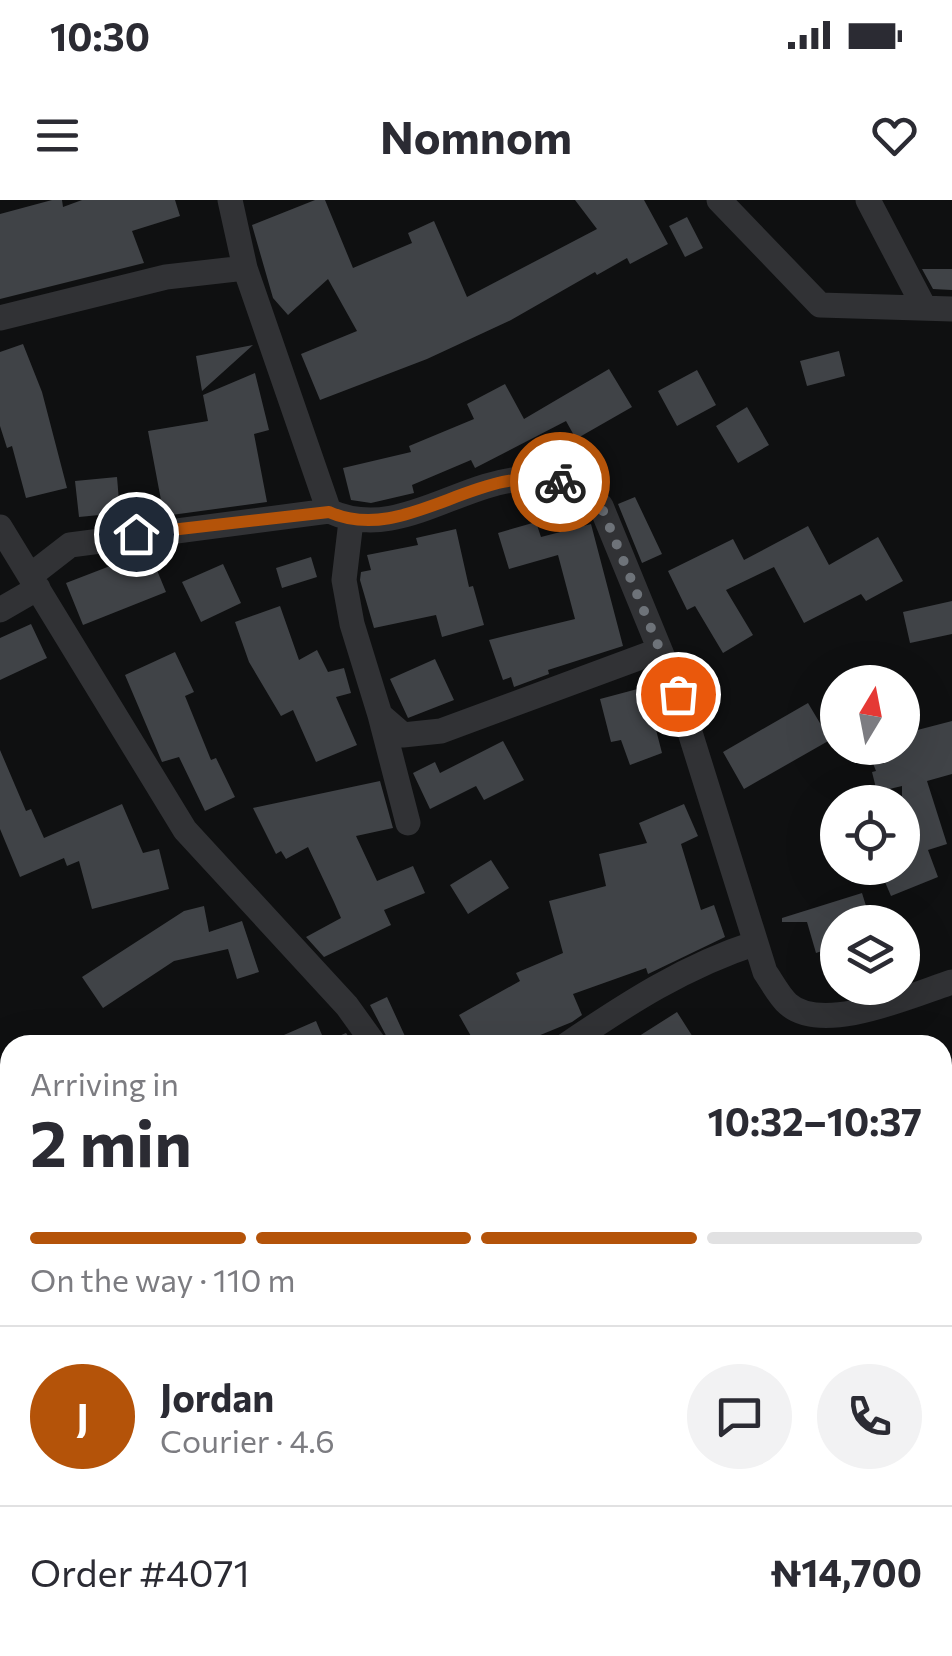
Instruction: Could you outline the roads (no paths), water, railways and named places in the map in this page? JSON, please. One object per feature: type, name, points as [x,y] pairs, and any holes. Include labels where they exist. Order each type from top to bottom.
[{"type":"street","points":[[230,200],[245,268],[340,516],[344,580],[352,624],[408,823]]},
{"type":"street","points":[[719,200],[820,305],[923,305],[952,309]]},
{"type":"street","points":[[868,200],[923,305]]},
{"type":"street","points":[[0,318],[166,276],[245,268]]},
{"type":"street","points":[[0,610],[70,544],[340,516],[387,521],[484,484],[538,477],[578,487],[601,506],[678,694],[765,972],[788,1004],[813,1017],[856,1012],[952,982]]},
{"type":"street","points":[[0,527],[185,830],[347,1006],[368,1035]]},
{"type":"street","points":[[380,715],[403,735],[441,732],[660,650]]},
{"type":"street","points":[[581,1035],[654,986],[705,960],[756,943]]}]
